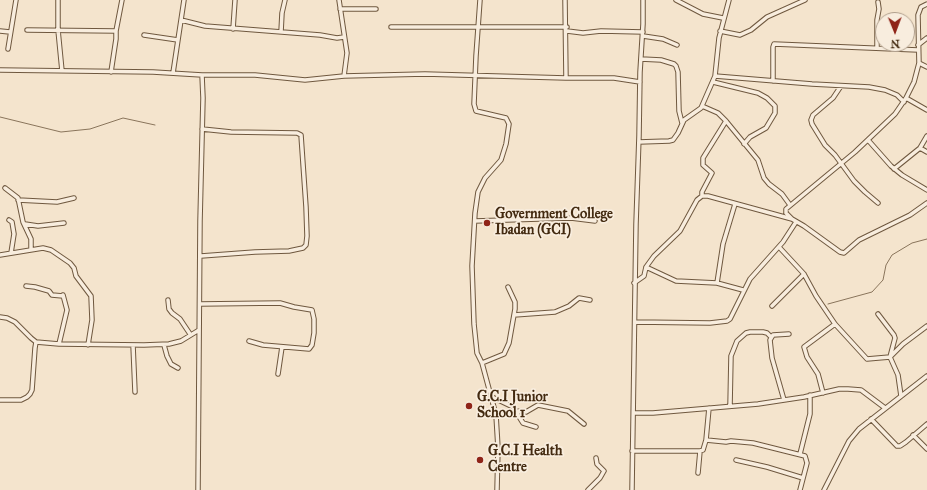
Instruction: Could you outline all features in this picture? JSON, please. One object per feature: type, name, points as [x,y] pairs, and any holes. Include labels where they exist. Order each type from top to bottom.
[{"type":"street","points":[[8,49],[16,0]]},
{"type":"street","points":[[58,0],[58,30],[62,70]]},
{"type":"street","points":[[111,72],[116,31],[122,0]]},
{"type":"street","points":[[174,73],[184,0]]},
{"type":"street","points":[[233,29],[235,0]]},
{"type":"street","points":[[281,32],[282,12],[285,0]]},
{"type":"street","points":[[339,0],[347,53],[344,76]]},
{"type":"street","points":[[480,0],[474,104],[476,111],[506,118],[509,124],[506,144],[501,160],[485,178],[478,192],[472,266],[474,324],[477,353],[482,363],[496,415],[498,448],[497,490]]},
{"type":"street","points":[[566,0],[566,78]]},
{"type":"street","points":[[632,490],[635,322],[634,283],[643,0]]},
{"type":"street","points":[[639,142],[673,140],[684,120],[702,106],[715,76],[720,31],[729,0]]},
{"type":"street","points":[[720,31],[740,35],[750,30],[767,17],[805,0]]},
{"type":"street","points":[[679,1],[703,14],[723,18]]},
{"type":"street","points":[[878,2],[878,12]]},
{"type":"street","points":[[927,4],[921,7],[918,15],[919,63],[914,82],[905,100],[895,114],[868,140],[798,200],[790,205],[786,209],[786,213],[796,222],[804,226],[840,252],[844,253],[859,240],[910,215],[927,203]]},
{"type":"street","points":[[340,9],[376,9]]},
{"type":"street","points":[[181,20],[205,26],[233,29],[336,38],[344,37]]},
{"type":"street","points":[[391,27],[567,29],[582,33],[601,31],[643,34],[663,39],[677,45]]},
{"type":"street","points":[[27,30],[116,31]]},
{"type":"street","points":[[0,31],[10,32]]},
{"type":"street","points":[[144,36],[178,40]]},
{"type":"street","points":[[336,38],[345,42]]},
{"type":"street","points":[[915,47],[918,47],[927,38]]},
{"type":"street","points":[[773,81],[774,44],[875,48]]},
{"type":"street","points":[[641,59],[661,60],[676,66],[678,72],[679,111],[682,124]]},
{"type":"street","points":[[919,63],[927,67]]},
{"type":"street","points":[[0,70],[62,70],[202,75],[255,75],[293,80],[344,76],[425,74],[614,78],[640,82]]},
{"type":"street","points":[[198,490],[202,75]]},
{"type":"street","points":[[715,76],[886,90],[927,110]]},
{"type":"street","points":[[713,82],[758,93],[767,98],[775,106],[775,113],[766,128],[750,137],[744,144]]},
{"type":"street","points":[[841,86],[833,98],[813,115],[811,120],[812,124],[819,136],[854,181],[878,203]]},
{"type":"street","points":[[702,106],[718,113],[726,121],[758,160],[764,178],[782,194],[790,205]]},
{"type":"street","points":[[702,196],[702,192],[712,173],[703,165],[702,158],[726,121]]},
{"type":"street","points":[[200,256],[289,251],[306,246],[307,236],[301,134],[231,132],[202,129]]},
{"type":"street","points":[[894,169],[920,148],[927,136]]},
{"type":"street","points":[[868,140],[894,169],[927,190]]},
{"type":"street","points":[[920,148],[927,152]]},
{"type":"street","points":[[5,188],[18,200],[24,224],[31,239],[31,250]]},
{"type":"street","points":[[634,283],[644,276],[646,267],[658,251],[680,231],[697,200],[702,196],[708,196],[792,219]]},
{"type":"street","points":[[18,200],[57,202],[74,198]]},
{"type":"street","points":[[717,283],[723,244],[735,204]]},
{"type":"street","points":[[475,221],[571,218],[595,221]]},
{"type":"street","points":[[8,220],[12,222],[14,234],[12,253]]},
{"type":"street","points":[[635,322],[715,323],[727,321],[730,319],[743,290],[753,274],[779,247],[796,222]]},
{"type":"street","points":[[24,224],[38,226],[64,223]]},
{"type":"street","points":[[779,247],[804,274],[816,296],[835,324],[867,359],[890,358],[903,344],[927,326]]},
{"type":"street","points":[[0,255],[43,248],[50,250],[70,263],[74,268],[76,276],[91,296],[92,320],[88,345]]},
{"type":"street","points":[[646,267],[676,281],[717,283],[743,290]]},
{"type":"street","points":[[772,306],[804,274]]},
{"type":"street","points":[[26,286],[48,291],[52,295],[63,295],[67,310],[59,344]]},
{"type":"street","points":[[482,363],[504,354],[509,343],[515,302],[508,287]]},
{"type":"street","points":[[514,315],[555,312],[569,306],[579,298],[590,300]]},
{"type":"street","points":[[168,300],[172,313],[180,319],[190,334]]},
{"type":"street","points":[[200,304],[280,303],[294,308],[312,310],[314,319],[314,333],[311,348],[306,350],[263,345],[249,341]]},
{"type":"street","points":[[878,314],[895,338],[890,358],[898,375],[901,396]]},
{"type":"street","points":[[0,317],[7,318],[18,324],[36,342],[59,344],[164,345],[181,341],[190,334],[199,330]]},
{"type":"street","points":[[823,393],[818,374],[807,357],[804,347],[835,324]]},
{"type":"street","points":[[730,406],[731,356],[737,341],[746,333],[750,332],[763,332],[767,333],[771,337]]},
{"type":"street","points":[[771,337],[773,335],[789,334]]},
{"type":"street","points":[[771,337],[770,348],[784,400]]},
{"type":"street","points":[[0,400],[21,400],[30,394],[32,390],[34,348],[36,342]]},
{"type":"street","points":[[133,344],[135,392]]},
{"type":"street","points":[[164,345],[167,356],[172,364],[178,368]]},
{"type":"street","points":[[278,374],[282,347]]},
{"type":"street","points":[[824,490],[849,441],[859,429],[927,376]]},
{"type":"street","points":[[634,413],[709,408],[784,400],[839,389],[861,390],[885,408]]},
{"type":"street","points":[[800,454],[810,414],[810,396]]},
{"type":"street","points":[[492,397],[513,408],[523,423],[536,427]]},
{"type":"street","points":[[516,411],[526,412],[538,405],[568,411],[584,424]]},
{"type":"street","points":[[698,474],[700,451],[704,448],[706,440],[709,408]]},
{"type":"street","points":[[871,419],[897,446],[900,446],[906,442],[927,424]]},
{"type":"street","points":[[914,435],[927,449]]},
{"type":"street","points":[[706,440],[753,443],[805,456],[808,462],[800,490]]},
{"type":"street","points":[[632,451],[700,451]]},
{"type":"street","points":[[588,490],[600,478],[604,471],[597,464],[596,458]]},
{"type":"street","points":[[736,460],[803,478]]},
{"type":"waterway","points":[[0,117],[61,132],[90,129],[123,118],[155,125]]},
{"type":"waterway","points":[[828,304],[872,292],[883,280],[886,265],[892,255],[912,243],[927,239]]},
{"type":"place","name":"Government College Ibadan (GCI)","points":[[487,223]]},
{"type":"place","name":"G.C.I Junior School 1","points":[[469,406]]},
{"type":"place","name":"G.C.I Health Centre","points":[[480,460]]}]
